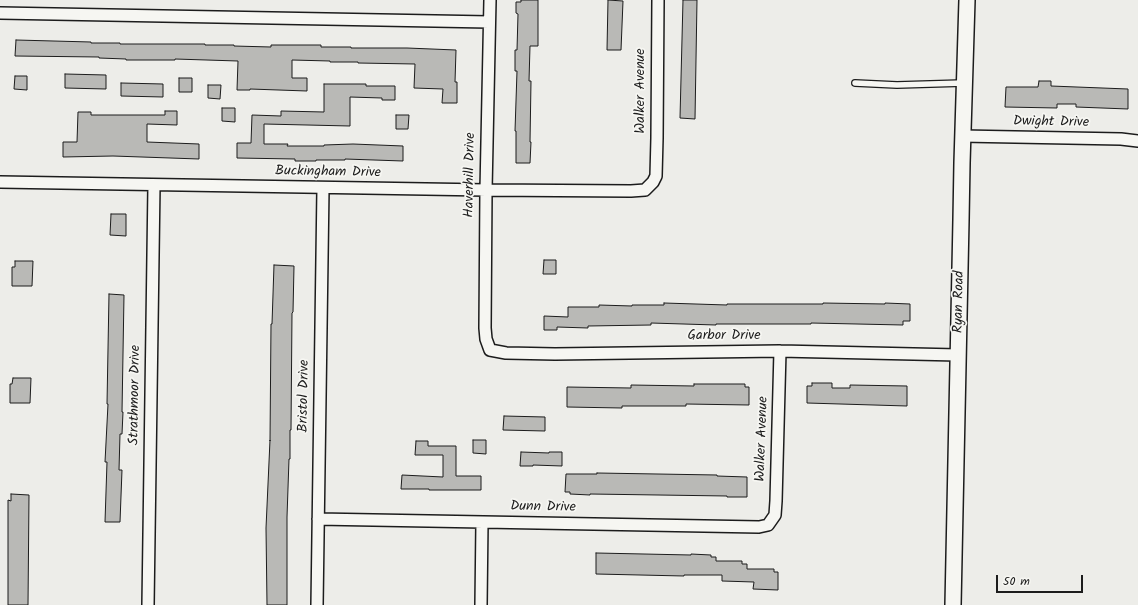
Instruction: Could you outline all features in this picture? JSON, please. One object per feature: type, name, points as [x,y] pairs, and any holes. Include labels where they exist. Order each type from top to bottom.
[{"type":"main road","name":"Ryan Road","points":[[953,605],[962,136],[967,0]]},
{"type":"street","name":"Haverhill Drive","points":[[490,0],[485,328],[486,339],[490,350]]},
{"type":"street","name":"Walker Avenue","points":[[653,182],[656,176],[658,0]]},
{"type":"street","points":[[0,13],[489,22]]},
{"type":"street","name":"Dwight Drive","points":[[962,136],[1121,139],[1138,141]]},
{"type":"street","name":"Buckingham Drive","points":[[0,182],[631,192],[645,190],[653,182]]},
{"type":"street","name":"Strathmoor Drive","points":[[148,605],[154,185]]},
{"type":"street","name":"Bristol Drive","points":[[317,605],[323,188]]},
{"type":"street","name":"Garbor Drive","points":[[490,350],[506,353],[555,354],[780,351],[958,355]]},
{"type":"street","name":"Walker Avenue","points":[[768,525],[775,514],[776,501],[780,351]]},
{"type":"street","name":"Dunn Drive","points":[[318,519],[759,527],[768,525]]},
{"type":"street","points":[[481,605],[482,522]]},
{"type":"lane","points":[[855,83],[897,85],[965,83]]},
{"type":"building","points":[[521,0],[538,0],[538,46],[530,46],[530,163],[516,163],[515,131],[517,71],[515,71],[515,50],[517,50],[518,14],[516,13],[516,2],[521,2]]},
{"type":"building","points":[[608,0],[623,1],[621,50],[607,50]]},
{"type":"building","points":[[683,0],[697,0],[695,119],[680,118]]},
{"type":"building","points":[[16,40],[271,47],[271,45],[321,45],[321,47],[456,50],[455,82],[457,82],[457,103],[442,103],[443,89],[414,88],[415,64],[292,60],[292,78],[307,78],[307,91],[237,90],[238,61],[175,59],[126,60],[99,57],[15,56]]},
{"type":"building","points":[[65,74],[106,75],[106,89],[65,88]]},
{"type":"building","points":[[15,76],[27,76],[27,90],[14,89]]},
{"type":"building","points":[[179,78],[192,78],[192,92],[179,92]]},
{"type":"building","points":[[1039,81],[1051,81],[1051,86],[1128,89],[1128,109],[1076,107],[1076,104],[1057,104],[1057,108],[1005,107],[1006,87],[1038,87]]},
{"type":"building","points":[[121,83],[163,84],[163,97],[121,96]]},
{"type":"building","points":[[324,84],[395,86],[395,100],[350,97],[350,126],[264,124],[264,144],[288,144],[287,146],[353,144],[403,146],[403,161],[345,159],[295,161],[295,159],[237,158],[237,143],[251,143],[252,115],[281,116],[281,111],[324,112]]},
{"type":"building","points":[[208,85],[221,85],[220,99],[208,98]]},
{"type":"building","points":[[222,108],[235,108],[235,122],[222,121]]},
{"type":"building","points":[[165,111],[177,111],[177,125],[147,124],[147,142],[199,144],[199,159],[113,156],[63,157],[63,142],[77,142],[78,112],[91,112],[91,115],[165,115]]},
{"type":"building","points":[[396,115],[409,115],[408,129],[396,129]]},
{"type":"building","points":[[111,214],[126,214],[126,236],[110,235]]},
{"type":"building","points":[[544,260],[556,260],[556,274],[543,274]]},
{"type":"building","points":[[15,261],[33,261],[32,286],[12,286],[12,267],[15,267]]},
{"type":"building","points":[[274,265],[294,266],[291,430],[287,517],[287,605],[267,605],[266,528],[270,441],[271,324]]},
{"type":"building","points":[[109,294],[124,295],[123,412],[122,434],[120,434],[119,470],[122,470],[120,522],[105,522]]},
{"type":"building","points":[[664,303],[727,305],[823,303],[910,304],[910,321],[903,321],[903,325],[811,323],[716,325],[651,323],[651,325],[588,326],[588,328],[557,327],[557,330],[544,330],[544,316],[568,317],[568,307],[599,307],[599,305],[664,305]]},
{"type":"building","points":[[13,378],[31,378],[30,403],[10,403],[10,384],[12,384]]},
{"type":"building","points":[[812,383],[832,383],[832,388],[850,388],[850,385],[907,386],[907,406],[807,403],[807,386],[812,386]]},
{"type":"building","points":[[694,384],[745,384],[745,387],[749,387],[749,405],[686,404],[686,406],[622,406],[622,408],[567,407],[567,387],[631,388],[631,385],[694,386]]},
{"type":"building","points":[[504,416],[545,417],[545,431],[503,430]]},
{"type":"building","points":[[473,440],[486,440],[486,454],[473,453]]},
{"type":"building","points":[[416,441],[428,441],[428,446],[456,446],[456,476],[481,476],[481,490],[401,489],[402,475],[443,477],[443,455],[415,455]]},
{"type":"building","points":[[521,452],[562,452],[562,466],[520,466]]},
{"type":"building","points":[[597,473],[747,477],[747,497],[590,495],[570,494],[570,492],[565,492],[566,474]]},
{"type":"building","points":[[11,494],[29,495],[28,605],[8,605],[8,500],[11,501]]},
{"type":"building","points":[[596,553],[711,555],[711,557],[716,557],[716,561],[742,561],[742,564],[747,564],[747,569],[774,569],[774,572],[778,572],[778,590],[753,589],[754,582],[722,581],[722,575],[684,576],[596,574]]}]
